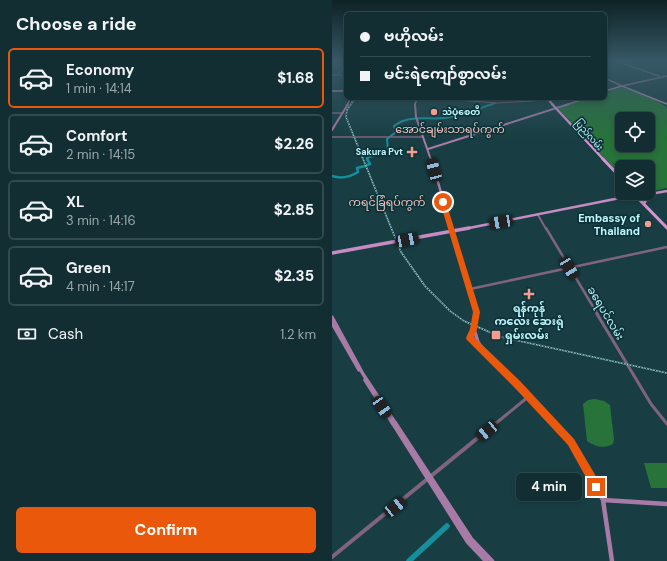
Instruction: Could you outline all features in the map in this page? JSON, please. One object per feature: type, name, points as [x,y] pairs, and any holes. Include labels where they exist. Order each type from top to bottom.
[{"type":"highway","points":[[549,100],[562,115]]},
{"type":"highway","name":"ပြည်လမ်း","points":[[562,115],[582,141],[615,173]]},
{"type":"highway","points":[[641,200],[667,226]]},
{"type":"highway","points":[[642,200],[667,226]]},
{"type":"main road","points":[[607,92],[619,87]]},
{"type":"main road","points":[[625,87],[666,104]]},
{"type":"main road","points":[[332,91],[344,91]]},
{"type":"main road","points":[[332,132],[338,124],[350,100]]},
{"type":"main road","points":[[416,100],[415,105],[417,118],[428,147]]},
{"type":"main road","name":"ပြည်လမ်း","points":[[549,100],[562,115]]},
{"type":"main road","points":[[428,147],[581,100]]},
{"type":"main road","points":[[417,118],[428,147],[476,312],[472,336],[476,344],[484,350],[576,448],[603,500],[612,561]]},
{"type":"main road","points":[[655,192],[667,190]]},
{"type":"main road","points":[[332,253],[615,199]]},
{"type":"main road","points":[[567,209],[615,199]]},
{"type":"main road","points":[[332,317],[339,333]]},
{"type":"main road","points":[[332,323],[453,514],[468,542],[492,561]]},
{"type":"main road","points":[[603,500],[667,504]]},
{"type":"main road","points":[[483,554],[486,561]]},
{"type":"street","points":[[450,100],[498,103],[527,100]]},
{"type":"street","points":[[332,112],[343,112]]},
{"type":"street","points":[[332,137],[424,137]]},
{"type":"street","name":"ခရေပင်လမ်း","points":[[538,215],[657,414],[667,424]]},
{"type":"street","points":[[470,289],[667,247]]},
{"type":"street","points":[[332,557],[430,479],[528,397]]},
{"type":"green space","points":[[621,87],[650,97],[667,107],[667,188],[655,191],[655,160],[615,160],[615,169],[558,108],[584,100],[607,100],[607,92]]},
{"type":"green space","points":[[595,399],[604,401],[610,405],[614,439],[613,444],[603,447],[593,445],[587,441],[583,404],[588,400]]},
{"type":"green space","points":[[644,463],[667,463],[667,488],[651,488]]},
{"type":"waterway","points":[[490,105],[495,103]]},
{"type":"waterway","points":[[368,160],[367,158],[388,150],[387,139],[396,132],[394,126],[400,122],[419,118],[451,117],[490,105]]},
{"type":"waterway","points":[[367,159],[370,164],[367,165]]},
{"type":"waterway","points":[[332,176],[349,176],[358,172],[357,168],[365,166]]},
{"type":"waterway","points":[[409,561],[447,526]]},
{"type":"railway","points":[[354,100],[347,110],[346,117],[401,252],[425,286],[450,311],[464,321],[501,337],[667,373]]},
{"type":"place","name":"သဲပုံစေတီ","points":[[434,112]]},
{"type":"place","name":"Sakura Pvt","points":[[412,152]]},
{"type":"place","name":"Embassy of Thailand","points":[[648,224]]},
{"type":"place","name":"ရန်ကုန် ကလေး ဆေးရုံ","points":[[529,294]]},
{"type":"place","name":"ရှမ်းလမ်း","points":[[496,335]]},
{"type":"district","name":"အောင်ချမ်းသာရပ်ကွက်","points":[[450,129]]},
{"type":"district","name":"ကရင်ခြံရပ်ကွက်","points":[[387,202]]},
{"type":"route","points":[[443,202],[475,305],[476,316],[474,329],[470,338],[475,345],[484,350],[571,442],[576,448],[596,487]]}]
